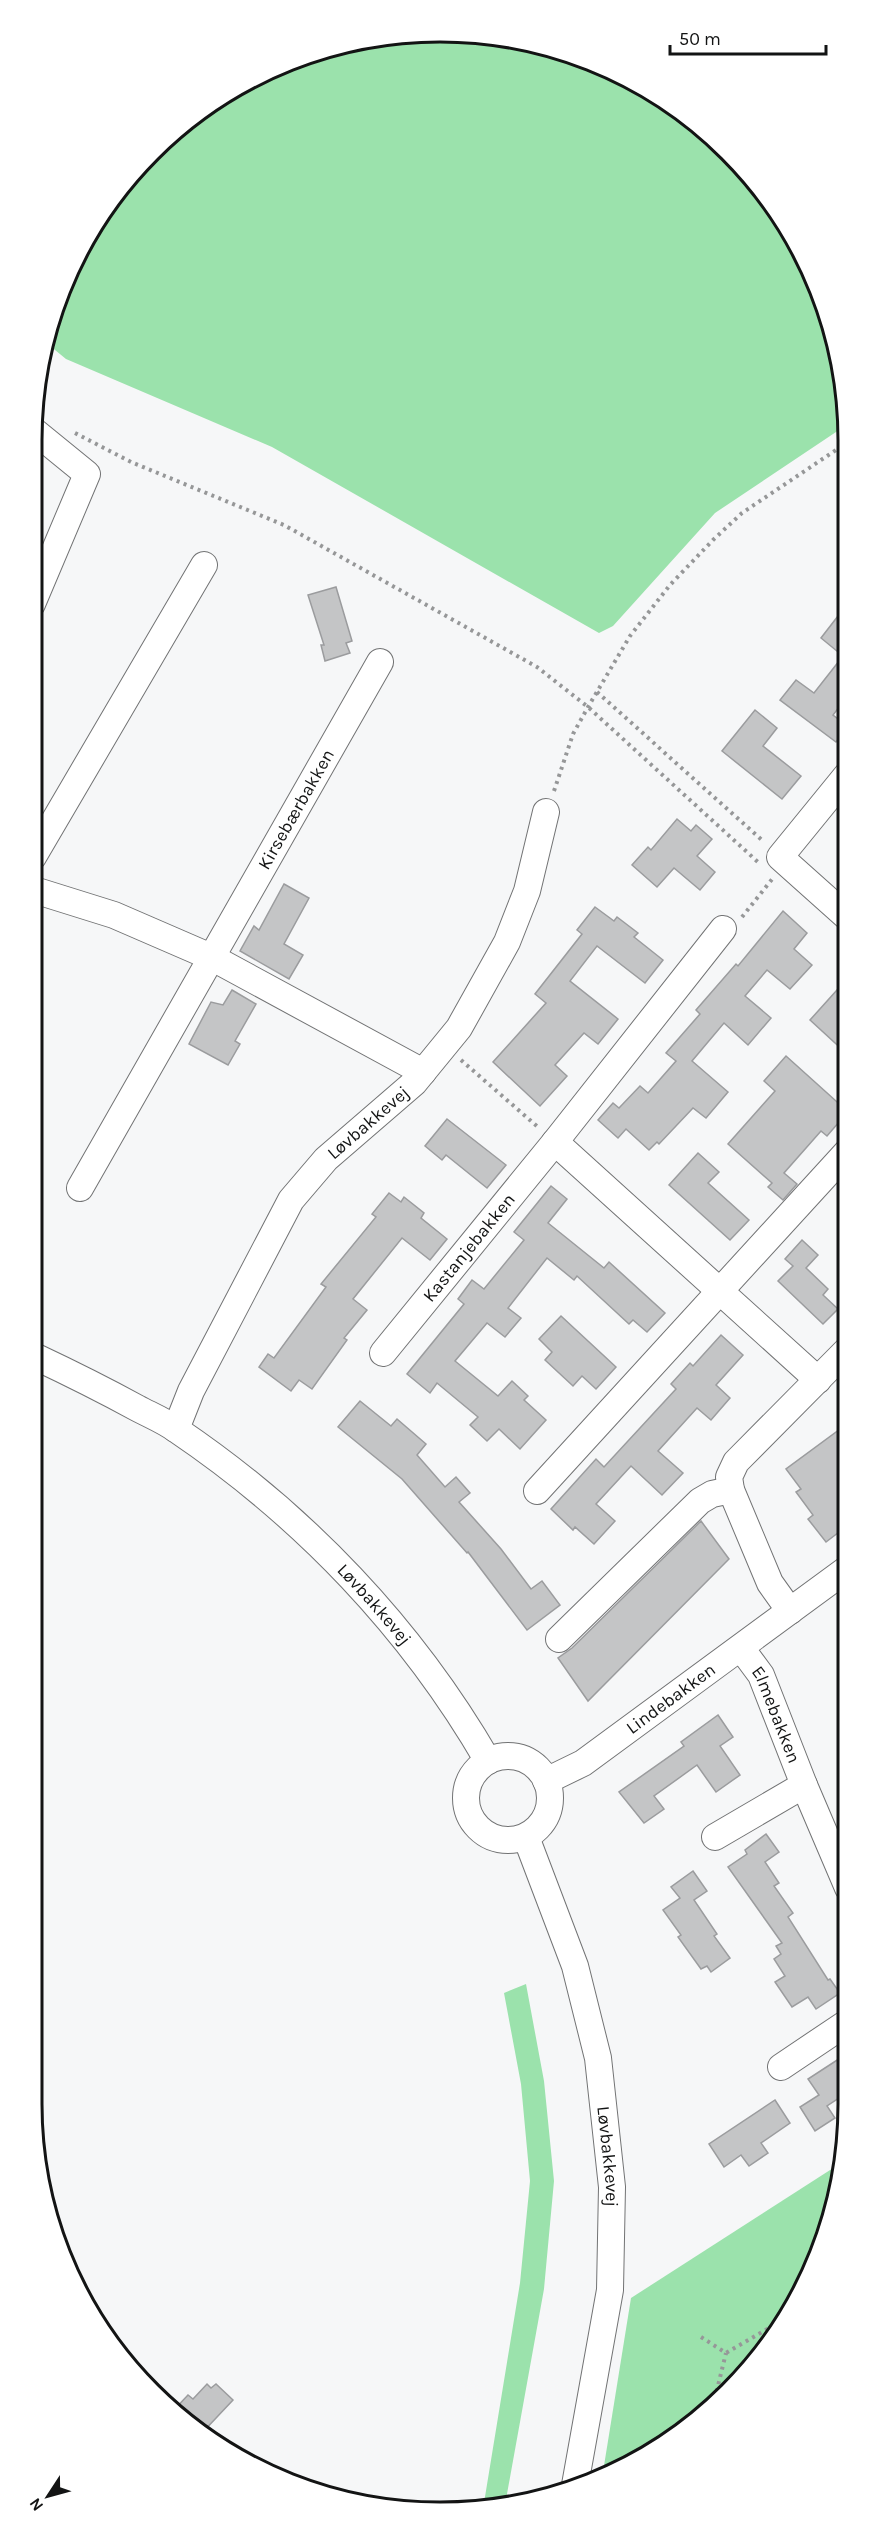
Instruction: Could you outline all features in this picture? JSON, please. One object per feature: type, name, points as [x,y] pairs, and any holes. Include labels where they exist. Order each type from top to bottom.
[{"type":"street","points":[[42,437],[87,474],[42,580]]},
{"type":"street","points":[[42,842],[204,565]]},
{"type":"street","name":"Kirsebærbakken","points":[[80,1188],[380,662]]},
{"type":"street","points":[[838,786],[773,867],[838,911]]},
{"type":"street","name":"Løvbakkevej","points":[[176,1428],[191,1391],[291,1200],[326,1159],[414,1083],[459,1028],[507,942],[526,891],[546,812]]},
{"type":"street","points":[[42,893],[114,915],[211,957],[423,1072]]},
{"type":"street","name":"Kastanjebakken","points":[[382,1353],[731,925]]},
{"type":"street","points":[[555,1142],[818,1380]]},
{"type":"street","points":[[537,1491],[838,1162]]},
{"type":"street","points":[[790,1611],[770,1583],[731,1490],[729,1477],[736,1462],[838,1359]]},
{"type":"street","name":"Løvbakkevej","points":[[42,1360],[176,1428],[283,1512],[351,1577],[415,1652],[488,1761]]},
{"type":"street","points":[[559,1639],[700,1501],[712,1494],[731,1490]]},
{"type":"street","name":"Lindebakken","points":[[546,1781],[583,1763],[838,1576]]},
{"type":"street","name":"Elmebakken","points":[[741,1648],[761,1675],[838,1865]]},
{"type":"street","points":[[499,1757],[521,1758],[539,1770],[546,1781],[550,1800],[548,1811],[537,1830],[526,1837],[506,1841],[495,1839],[476,1827],[470,1818],[465,1797],[467,1786],[479,1767],[488,1761],[499,1757]]},
{"type":"street","name":"Elmebakken","points":[[715,1837],[804,1785]]},
{"type":"street","name":"Løvbakkevej","points":[[526,1837],[575,1966],[584,2001],[598,2058],[612,2187],[610,2290],[576,2478]]},
{"type":"street","points":[[782,2067],[838,2029]]},
{"type":"path","points":[[74,432],[131,462],[284,525],[537,667],[588,707],[773,867]]},
{"type":"path","points":[[546,812],[573,734],[630,636],[670,585],[742,513],[838,449]]},
{"type":"path","points":[[597,692],[773,867],[782,884]]},
{"type":"path","points":[[731,925],[773,867]]},
{"type":"path","points":[[445,1046],[555,1142]]},
{"type":"path","points":[[717,2389],[726,2353],[769,2328]]},
{"type":"path","points":[[701,2337],[726,2353]]},
{"type":"green space","points":[[414,43],[492,45],[568,63],[639,95],[682,124],[739,178],[756,198],[785,241],[808,288],[830,362],[835,388],[838,431],[715,513],[613,626],[599,633],[272,447],[66,359],[53,349],[56,337],[72,288],[95,241],[124,198],[141,178],[198,124],[241,95],[264,83],[312,63],[337,56],[388,45]]},
{"type":"green space","points":[[526,1984],[544,2081],[554,2181],[544,2289],[507,2496],[485,2500],[520,2283],[530,2181],[521,2084],[504,1993]]},
{"type":"green space","points":[[833,2168],[817,2232],[808,2256],[785,2303],[756,2346],[721,2385],[682,2420],[639,2449],[604,2467],[631,2298]]},
{"type":"building","points":[[336,587],[352,641],[346,643],[350,653],[325,661],[321,645],[324,645],[308,595]]},
{"type":"building","points":[[838,616],[838,652],[821,638]]},
{"type":"building","points":[[838,662],[838,708],[833,715],[838,719],[836,742],[780,700],[796,680],[814,693]]},
{"type":"building","points":[[755,710],[777,728],[763,746],[801,776],[782,799],[722,751]]},
{"type":"building","points":[[677,819],[691,831],[696,825],[712,839],[697,856],[715,872],[700,890],[674,868],[657,887],[632,865],[648,847],[651,850]]},
{"type":"building","points":[[284,884],[309,898],[284,944],[303,955],[289,979],[240,951],[254,926],[259,930]]},
{"type":"building","points":[[595,907],[614,921],[617,917],[638,933],[634,937],[663,960],[645,983],[597,946],[570,981],[618,1019],[598,1044],[584,1033],[555,1065],[567,1076],[540,1106],[493,1062],[546,1003],[535,994],[582,934],[577,930]]},
{"type":"building","points":[[783,911],[807,933],[794,949],[812,965],[790,989],[767,970],[745,996],[771,1018],[748,1045],[724,1023],[692,1061],[728,1092],[706,1118],[693,1108],[659,1144],[657,1142],[649,1150],[626,1129],[618,1138],[598,1120],[613,1103],[619,1108],[640,1086],[648,1093],[676,1061],[666,1053],[700,1014],[696,1010],[736,964],[738,966]]},
{"type":"building","points":[[838,989],[838,1046],[810,1020]]},
{"type":"building","points":[[232,990],[256,1004],[235,1041],[240,1044],[228,1065],[189,1044],[211,1002],[223,1005]]},
{"type":"building","points":[[786,1056],[838,1103],[838,1123],[827,1136],[821,1131],[784,1173],[797,1184],[783,1200],[768,1187],[772,1183],[728,1144],[775,1091],[764,1081]]},
{"type":"building","points":[[447,1119],[506,1165],[487,1188],[446,1155],[442,1160],[425,1146]]},
{"type":"building","points":[[698,1153],[719,1172],[708,1183],[749,1220],[730,1240],[669,1185]]},
{"type":"building","points":[[551,1186],[567,1199],[548,1223],[604,1268],[609,1262],[665,1313],[647,1332],[633,1320],[629,1324],[577,1276],[574,1280],[547,1258],[508,1308],[521,1318],[505,1337],[487,1323],[455,1361],[498,1396],[512,1381],[528,1396],[524,1400],[546,1420],[520,1449],[499,1429],[487,1441],[470,1425],[478,1417],[437,1383],[430,1393],[407,1374],[464,1304],[458,1299],[472,1280],[484,1289],[524,1240],[514,1232]]},
{"type":"building","points":[[389,1193],[401,1202],[404,1197],[424,1213],[421,1218],[447,1239],[430,1260],[402,1238],[353,1299],[367,1310],[344,1338],[347,1340],[312,1389],[299,1380],[291,1391],[259,1367],[268,1354],[274,1358],[326,1287],[321,1284],[376,1217],[372,1214]]},
{"type":"building","points":[[802,1240],[818,1255],[806,1268],[828,1289],[823,1295],[838,1309],[823,1324],[778,1281],[793,1266],[785,1259]]},
{"type":"building","points":[[561,1316],[616,1367],[596,1389],[582,1376],[573,1386],[545,1360],[552,1352],[539,1339]]},
{"type":"building","points":[[721,1335],[743,1355],[716,1385],[730,1398],[711,1420],[697,1408],[658,1451],[683,1473],[662,1495],[631,1466],[596,1504],[615,1521],[594,1544],[575,1527],[573,1530],[551,1509],[596,1459],[604,1467],[676,1389],[671,1384],[690,1363],[693,1366]]},
{"type":"building","points":[[360,1401],[391,1426],[397,1419],[426,1444],[417,1455],[445,1487],[456,1477],[470,1493],[459,1502],[501,1549],[531,1589],[542,1581],[560,1605],[527,1630],[468,1552],[402,1479],[338,1427]]},
{"type":"building","points":[[838,1431],[838,1533],[826,1542],[808,1519],[813,1515],[796,1492],[801,1489],[786,1469]]},
{"type":"building","points":[[701,1521],[729,1559],[588,1701],[558,1658],[572,1648]]},
{"type":"building","points":[[718,1715],[733,1737],[720,1746],[740,1775],[716,1792],[697,1765],[654,1796],[664,1809],[644,1823],[619,1792],[684,1746],[681,1742]]},
{"type":"building","points":[[766,1834],[779,1852],[765,1862],[779,1883],[774,1886],[793,1913],[788,1917],[828,1980],[830,1979],[838,1990],[838,1994],[816,2009],[808,1997],[792,2007],[775,1982],[785,1976],[774,1959],[781,1954],[776,1946],[782,1943],[728,1867],[747,1854],[745,1850]]},
{"type":"building","points":[[693,1871],[707,1891],[694,1900],[717,1934],[714,1936],[730,1958],[711,1972],[707,1966],[701,1969],[678,1937],[681,1935],[663,1910],[680,1898],[671,1887]]},
{"type":"building","points":[[838,2060],[838,2099],[827,2106],[835,2118],[815,2131],[800,2107],[819,2095],[808,2079]]},
{"type":"building","points":[[775,2100],[790,2123],[761,2143],[768,2153],[749,2166],[741,2155],[724,2167],[709,2144]]},
{"type":"building","points":[[207,2384],[211,2388],[216,2384],[233,2400],[208,2427],[179,2404],[188,2395],[193,2399]]}]
